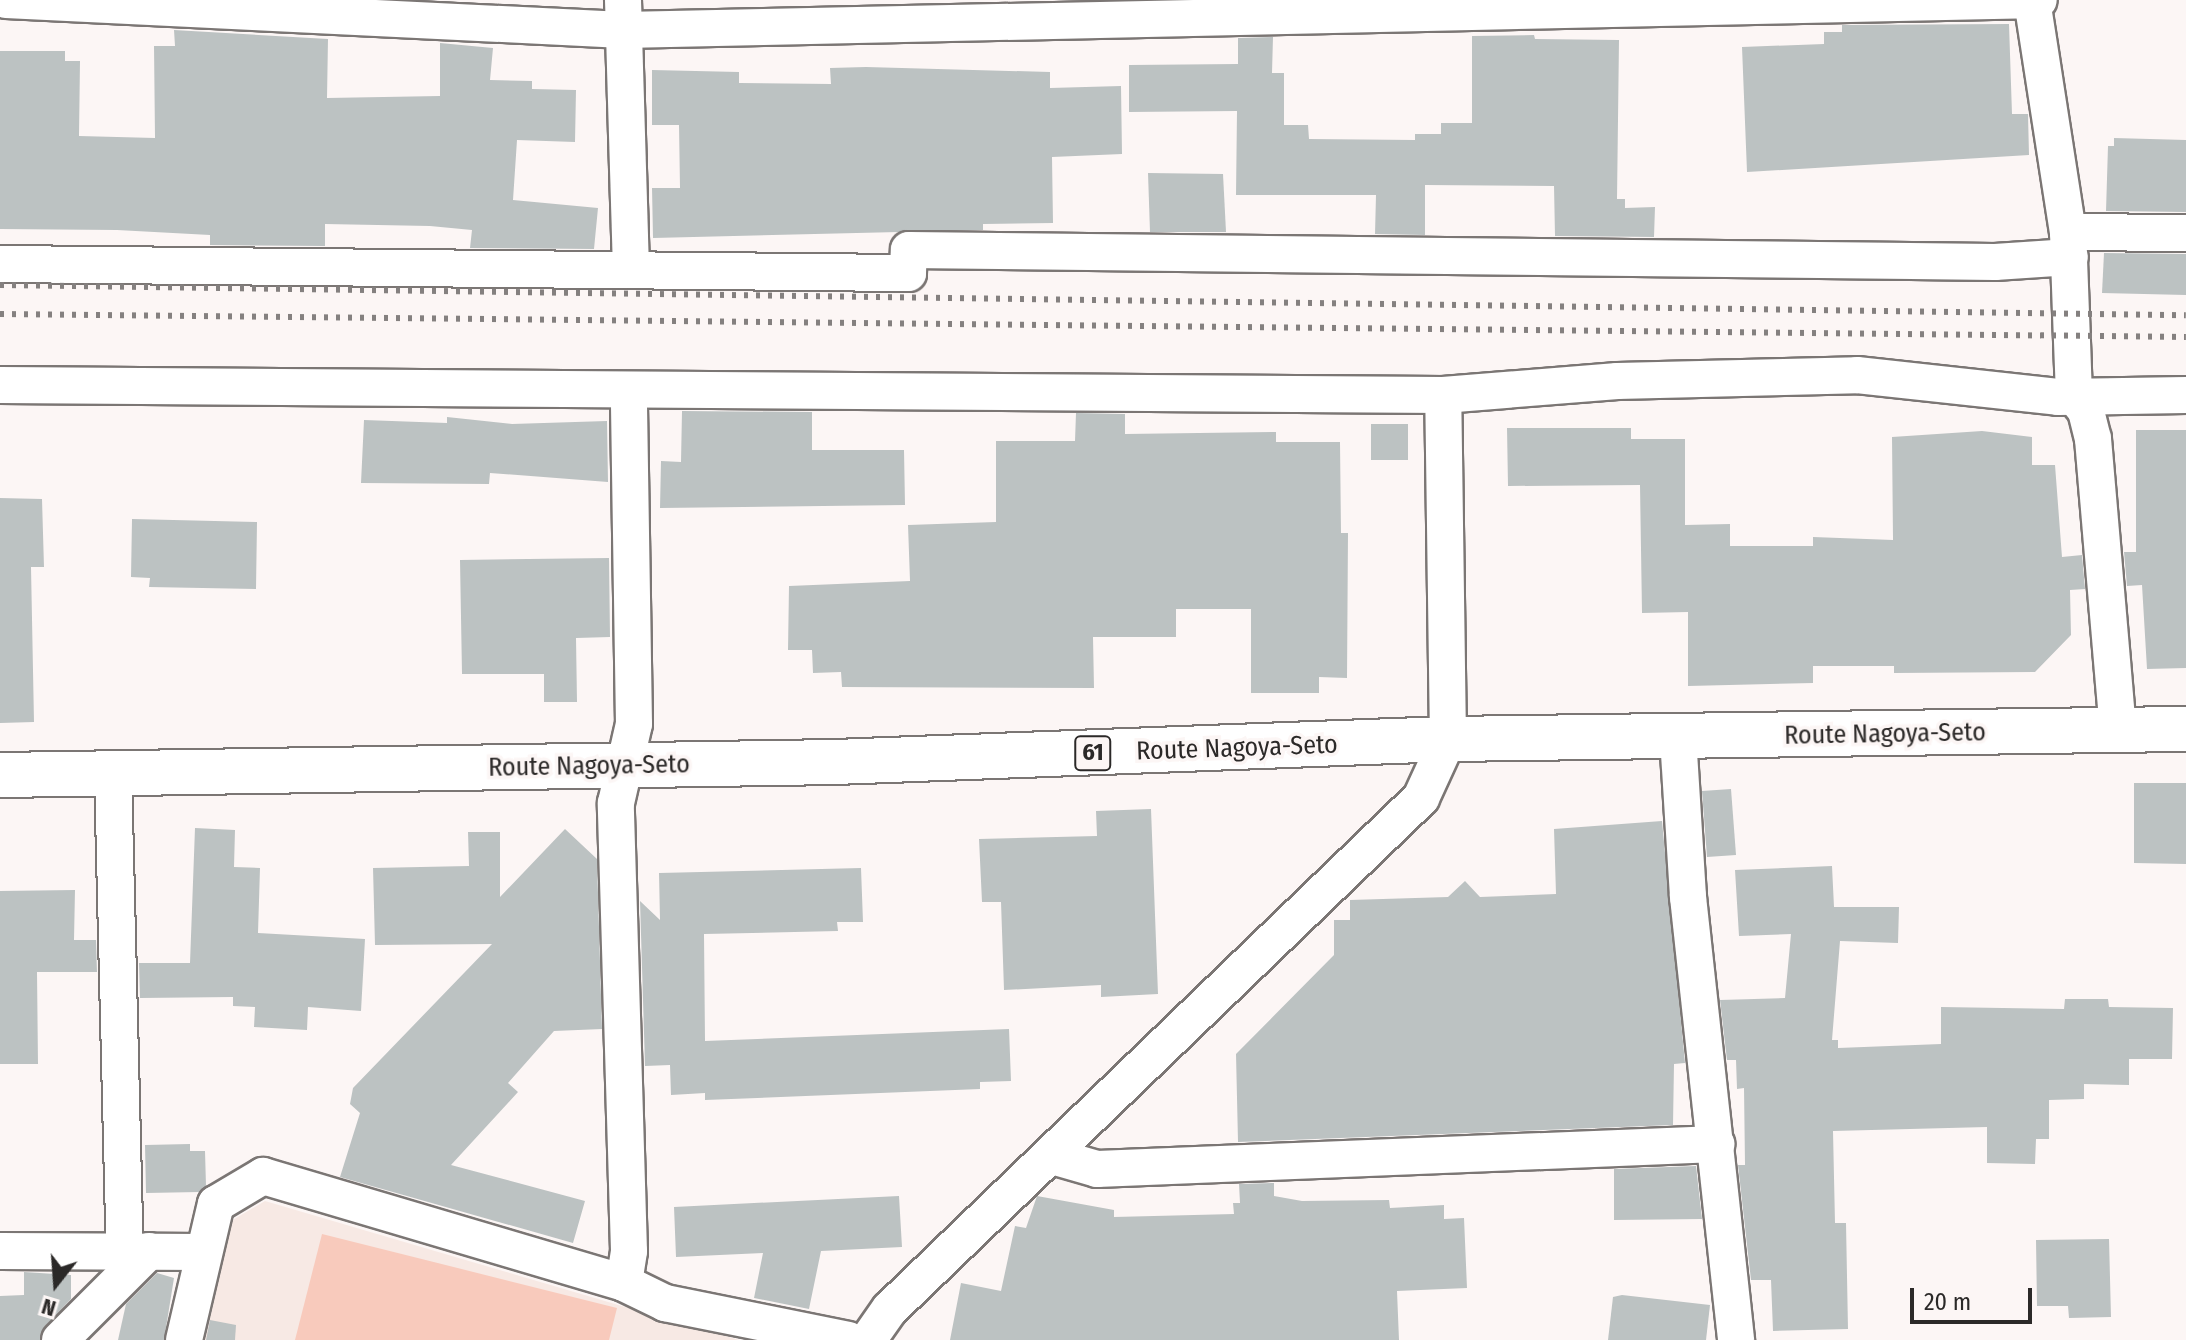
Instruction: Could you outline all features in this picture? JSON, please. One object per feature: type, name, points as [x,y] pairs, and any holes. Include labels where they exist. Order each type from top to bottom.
[{"type":"main road","name":"Route Nagoya-Seto","points":[[0,775],[625,766],[1448,739],[2186,729]]},
{"type":"street","points":[[6,0],[623,15],[2039,0]]},
{"type":"street","points":[[2032,0],[2069,245],[2074,396],[2086,411],[2093,439],[2118,730]]},
{"type":"street","points":[[623,15],[631,270]]},
{"type":"street","points":[[0,264],[908,273],[909,250],[1995,262],[2069,245],[2186,233]]},
{"type":"street","points":[[0,385],[1443,395],[1617,381],[1857,375],[2074,396],[2186,395]]},
{"type":"street","points":[[624,1283],[629,1251],[616,803],[634,724],[629,390]]},
{"type":"street","points":[[868,1340],[890,1309],[1421,798],[1448,739],[1443,395]]},
{"type":"street","points":[[1678,737],[1688,897],[1736,1340]]},
{"type":"street","points":[[60,1340],[137,1250],[113,773]]},
{"type":"street","points":[[1052,1156],[1097,1169],[1716,1144]]},
{"type":"street","points":[[184,1340],[216,1204],[263,1176],[624,1283],[665,1303],[848,1340]]},
{"type":"street","points":[[0,1251],[204,1252]]},
{"type":"shaded area","points":[[265,1201],[739,1340],[202,1340],[231,1221]]},
{"type":"shaded area","points":[[322,1234],[617,1308],[609,1340],[295,1340]]},
{"type":"building","points":[[2009,24],[2012,114],[2028,114],[2029,155],[1747,172],[1742,47],[1824,44],[1824,32],[1842,32],[1842,25]]},
{"type":"building","points":[[174,30],[328,39],[327,98],[440,96],[440,43],[493,48],[490,80],[532,81],[532,89],[576,90],[575,142],[517,140],[513,200],[598,208],[594,249],[470,248],[472,230],[430,226],[325,224],[325,246],[210,245],[210,235],[117,230],[0,229],[0,51],[65,51],[65,61],[80,61],[79,136],[155,138],[154,46],[175,46]]},
{"type":"building","points":[[1534,35],[1535,39],[1619,40],[1617,199],[1625,199],[1625,208],[1655,207],[1654,237],[1555,236],[1554,186],[1425,185],[1425,235],[1375,234],[1376,195],[1236,195],[1237,111],[1129,112],[1129,65],[1238,64],[1238,38],[1273,37],[1272,73],[1284,73],[1284,125],[1308,125],[1309,139],[1415,140],[1415,134],[1441,134],[1441,123],[1472,123],[1472,36]]},
{"type":"building","points":[[830,68],[1050,72],[1050,88],[1121,86],[1122,154],[1052,157],[1053,223],[983,224],[983,230],[653,238],[652,188],[680,188],[679,125],[652,125],[652,70],[739,72],[739,83],[831,84]]},
{"type":"building","points":[[2114,138],[2186,140],[2186,212],[2106,211],[2108,146],[2114,146]]},
{"type":"building","points":[[1148,173],[1223,174],[1226,232],[1150,232]]},
{"type":"building","points":[[2104,253],[2186,254],[2186,295],[2102,293]]},
{"type":"building","points":[[682,411],[812,412],[812,450],[904,450],[905,505],[660,508],[661,461],[681,462]]},
{"type":"building","points":[[1076,413],[1125,414],[1125,434],[1276,432],[1276,442],[1340,442],[1341,533],[1348,533],[1347,678],[1319,677],[1319,693],[1251,693],[1251,609],[1176,609],[1176,637],[1093,637],[1094,688],[842,687],[841,672],[813,673],[812,650],[788,650],[789,586],[910,581],[908,525],[996,522],[996,441],[1075,441]]},
{"type":"building","points":[[447,417],[512,424],[607,421],[608,482],[490,473],[489,484],[361,483],[364,420],[447,423]]},
{"type":"building","points":[[1371,424],[1408,424],[1408,460],[1371,460]]},
{"type":"building","points":[[1507,428],[1631,428],[1631,439],[1685,439],[1685,525],[1730,524],[1730,546],[1813,546],[1813,537],[1893,540],[1892,437],[1982,431],[2032,437],[2032,465],[2055,465],[2062,557],[2082,555],[2085,589],[2070,590],[2071,635],[2035,672],[1894,673],[1894,666],[1813,666],[1813,683],[1688,686],[1688,612],[1642,613],[1640,485],[1508,486]]},
{"type":"building","points":[[2136,430],[2186,430],[2186,668],[2147,669],[2142,585],[2127,586],[2124,552],[2136,552]]},
{"type":"building","points":[[0,498],[42,499],[44,567],[31,567],[34,722],[0,723]]},
{"type":"building","points":[[132,519],[257,522],[256,589],[149,587],[150,578],[131,577]]},
{"type":"building","points":[[609,558],[610,637],[576,638],[577,702],[544,702],[544,674],[462,674],[460,560]]},
{"type":"building","points":[[2134,783],[2186,783],[2186,864],[2134,863]]},
{"type":"building","points":[[1731,789],[1736,855],[1707,857],[1702,791]]},
{"type":"building","points":[[1151,809],[1158,994],[1101,997],[1101,985],[1004,990],[1001,902],[982,902],[979,839],[1097,836],[1096,811]]},
{"type":"building","points":[[1662,821],[1685,1063],[1674,1064],[1673,1125],[1238,1142],[1236,1054],[1334,955],[1334,920],[1350,920],[1350,900],[1448,897],[1465,881],[1480,897],[1556,894],[1554,829]]},
{"type":"building","points":[[195,828],[235,830],[234,867],[260,868],[258,933],[365,939],[361,1011],[308,1007],[307,1030],[254,1027],[255,1007],[233,1006],[233,997],[140,998],[139,963],[190,963]]},
{"type":"building","points":[[565,829],[597,859],[602,1029],[554,1031],[508,1083],[518,1092],[451,1165],[585,1201],[573,1243],[340,1177],[360,1113],[350,1104],[353,1088],[492,944],[375,945],[373,868],[469,866],[468,832],[500,832],[500,897]]},
{"type":"building","points":[[1832,866],[1834,907],[1899,907],[1898,943],[1840,941],[1832,1040],[1838,1040],[1838,1048],[1941,1044],[1941,1007],[2064,1009],[2065,999],[2108,999],[2109,1007],[2173,1008],[2172,1059],[2129,1059],[2129,1085],[2084,1084],[2084,1099],[2049,1100],[2049,1139],[2036,1139],[2035,1164],[1987,1163],[1987,1127],[1833,1131],[1835,1223],[1846,1223],[1848,1329],[1773,1331],[1771,1280],[1751,1280],[1738,1165],[1745,1165],[1744,1088],[1737,1089],[1736,1060],[1727,1060],[1720,1000],[1785,998],[1791,934],[1739,936],[1735,870]]},
{"type":"building","points":[[861,868],[863,922],[837,922],[838,931],[704,934],[705,1041],[1009,1029],[1011,1081],[980,1082],[980,1089],[705,1100],[705,1093],[671,1095],[670,1065],[645,1066],[640,901],[660,920],[659,873]]},
{"type":"building","points":[[75,890],[74,940],[96,940],[97,972],[37,972],[38,1064],[0,1064],[0,891]]},
{"type":"building","points":[[190,1144],[190,1151],[205,1151],[206,1186],[199,1192],[146,1193],[145,1145]]},
{"type":"building","points":[[1696,1166],[1702,1219],[1614,1220],[1614,1169]]},
{"type":"building","points":[[1274,1183],[1274,1196],[1302,1201],[1389,1200],[1390,1208],[1444,1205],[1444,1219],[1464,1218],[1467,1288],[1397,1291],[1399,1340],[950,1340],[961,1283],[1001,1291],[1015,1226],[1026,1228],[1037,1196],[1114,1210],[1114,1217],[1234,1214],[1233,1203],[1240,1203],[1239,1184]]},
{"type":"building","points":[[899,1196],[902,1247],[821,1251],[809,1309],[754,1298],[763,1253],[676,1257],[674,1207]]},
{"type":"building","points":[[2109,1239],[2111,1317],[2069,1318],[2068,1306],[2037,1306],[2036,1240]]},
{"type":"building","points":[[24,1272],[71,1275],[71,1299],[45,1326],[40,1340],[0,1340],[0,1296],[24,1295]]},
{"type":"building","points":[[157,1273],[174,1278],[164,1340],[118,1340],[126,1304]]},
{"type":"building","points":[[1622,1295],[1710,1305],[1706,1340],[1608,1340],[1613,1297]]},
{"type":"building","points":[[210,1320],[236,1325],[235,1340],[206,1340]]},
{"type":"railway","points":[[0,285],[2186,315]]},
{"type":"railway","points":[[0,314],[2186,337]]}]
